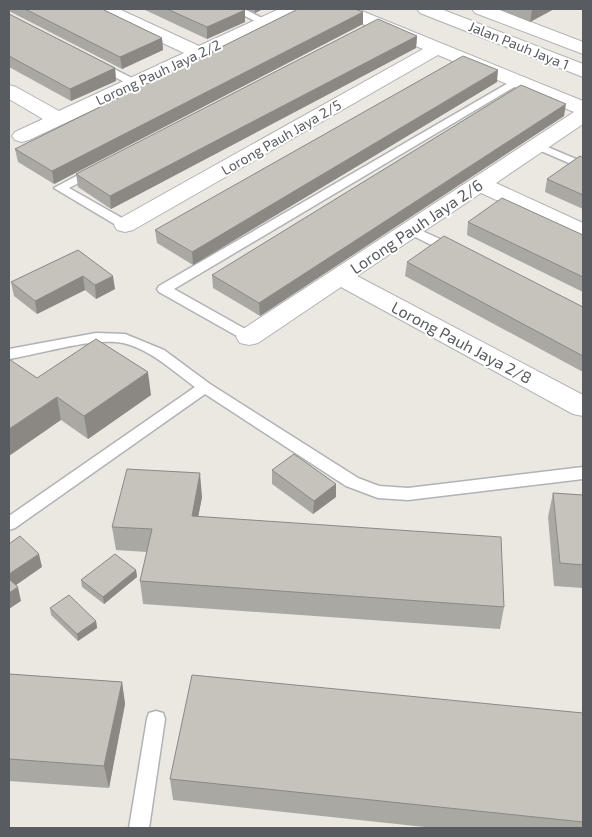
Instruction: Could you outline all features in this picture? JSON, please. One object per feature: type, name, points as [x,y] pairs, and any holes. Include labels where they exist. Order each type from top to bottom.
[{"type":"street","points":[[106,9],[199,53]]},
{"type":"street","name":"Lorong Pauh Jaya 2/2","points":[[22,136],[293,9]]},
{"type":"street","points":[[342,9],[371,26],[436,49],[583,108]]},
{"type":"street","name":"Jalan Pauh Jaya 1","points":[[426,9],[583,71]]},
{"type":"street","points":[[482,9],[583,48]]},
{"type":"street","points":[[522,47],[544,33]]},
{"type":"street","name":"Lorong Pauh Jaya 2/5","points":[[125,225],[436,49]]},
{"type":"street","points":[[9,91],[58,119]]},
{"type":"street","name":"Lorong Pauh Jaya 2/6","points":[[249,337],[583,116]]},
{"type":"street","points":[[480,184],[583,231]]},
{"type":"street","name":"Lorong Pauh Jaya 2/8","points":[[340,277],[583,407]]},
{"type":"lane","points":[[236,9],[265,22]]},
{"type":"lane","points":[[84,57],[134,83]]},
{"type":"lane","points":[[249,337],[164,289],[518,81]]},
{"type":"lane","points":[[538,146],[583,166]]},
{"type":"lane","points":[[104,165],[60,188],[125,225]]},
{"type":"lane","points":[[411,230],[463,255]]},
{"type":"lane","points":[[9,354],[96,338],[125,339],[159,353],[205,387],[352,482],[378,492],[408,494],[583,473]]},
{"type":"lane","points":[[9,524],[205,387]]},
{"type":"lane","points":[[139,828],[156,719]]},
{"type":"building","points":[[25,9],[102,9],[162,38],[120,57]]},
{"type":"building","points":[[167,9],[242,9],[245,10],[207,27]]},
{"type":"building","points":[[298,9],[355,9],[363,12],[52,171],[15,149]]},
{"type":"building","points":[[9,14],[115,68],[70,89],[9,56]]},
{"type":"building","points":[[378,19],[417,36],[110,196],[76,174]]},
{"type":"building","points":[[463,56],[498,70],[192,252],[155,230]]},
{"type":"building","points":[[521,85],[566,104],[259,303],[212,275]]},
{"type":"building","points":[[580,156],[583,158],[583,195],[547,179]]},
{"type":"building","points":[[502,198],[583,235],[583,277],[468,222]]},
{"type":"building","points":[[444,236],[583,307],[583,356],[407,262]]},
{"type":"building","points":[[78,250],[113,276],[95,285],[83,276],[35,301],[11,282]]},
{"type":"building","points":[[96,339],[148,372],[84,416],[57,397],[9,429],[9,359],[37,378]]},
{"type":"building","points":[[294,454],[336,484],[314,501],[272,470]]},
{"type":"building","points":[[127,469],[200,473],[192,516],[501,537],[504,607],[140,581],[152,529],[112,527]]},
{"type":"building","points":[[553,493],[583,495],[583,565],[560,563]]},
{"type":"building","points":[[20,536],[39,554],[9,574],[9,544]]},
{"type":"building","points":[[115,554],[136,570],[103,597],[81,580]]},
{"type":"building","points":[[9,579],[18,587],[9,593]]},
{"type":"building","points":[[69,595],[96,621],[77,634],[50,608]]},
{"type":"building","points":[[9,674],[122,682],[104,766],[9,759]]},
{"type":"building","points":[[192,675],[583,713],[583,822],[170,779]]}]
